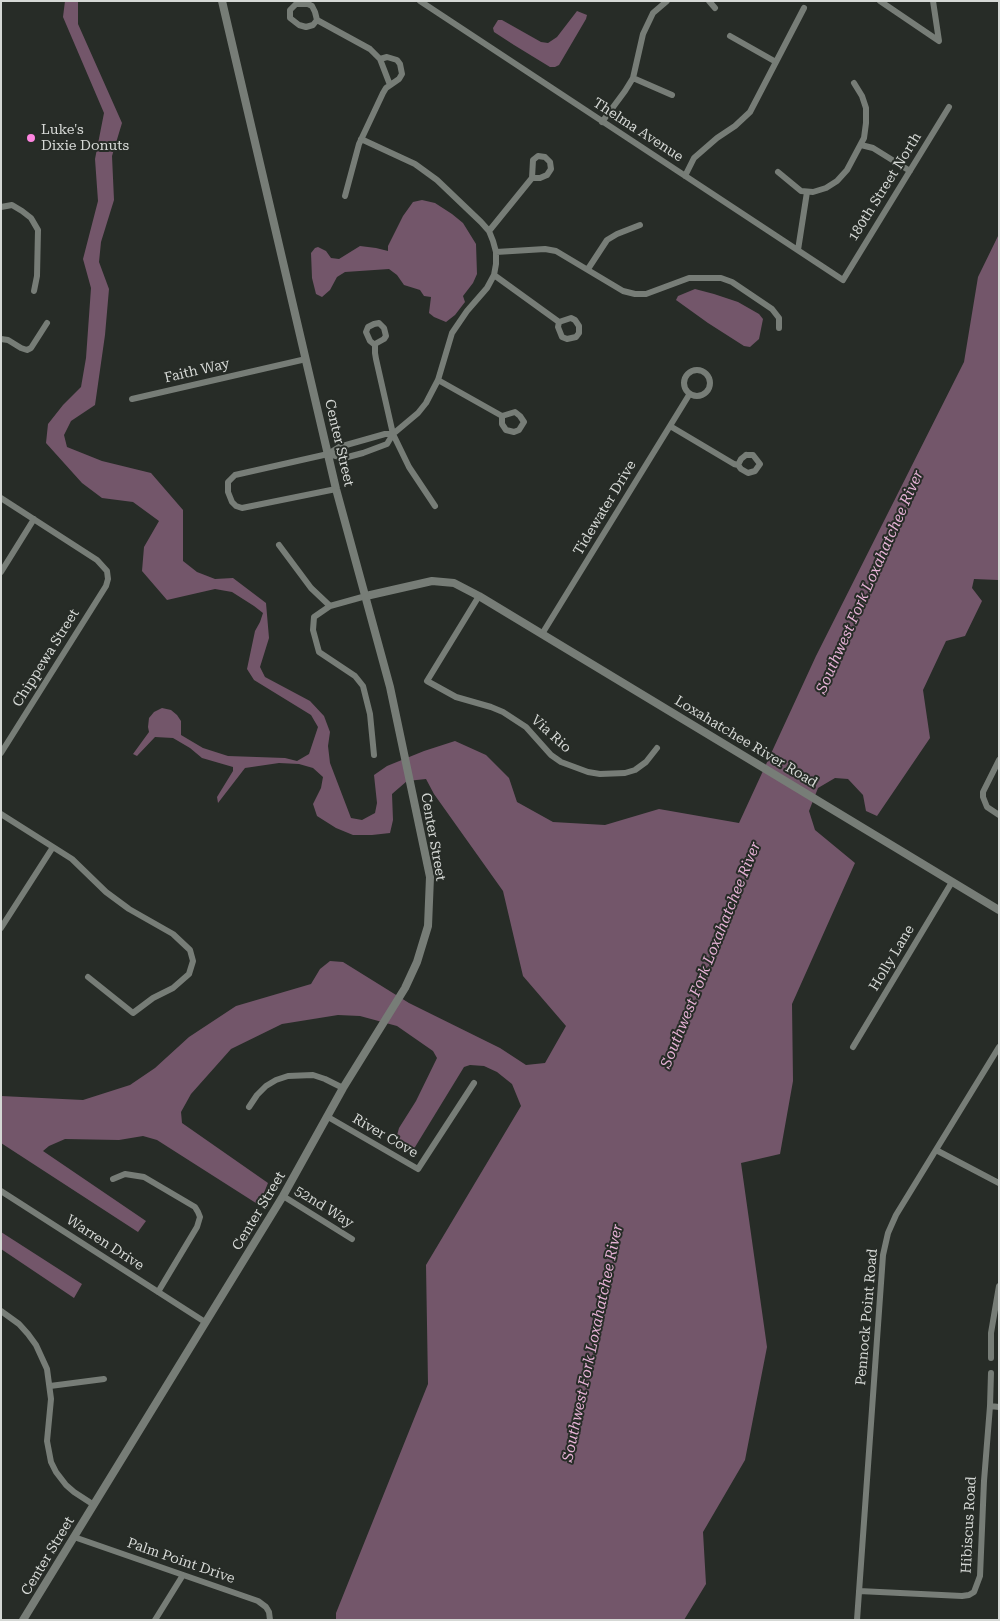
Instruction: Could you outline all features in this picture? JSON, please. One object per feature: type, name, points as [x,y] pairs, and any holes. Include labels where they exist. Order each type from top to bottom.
[{"type":"street","name":"Center Street","points":[[24,1620],[283,1196],[343,1088],[401,995],[417,962],[428,926],[430,877],[390,687],[336,489],[222,1]]},
{"type":"street","name":"Thelma Avenue","points":[[420,1],[843,280]]},
{"type":"street","points":[[709,1],[716,8]]},
{"type":"street","points":[[880,1],[939,40],[933,1]]},
{"type":"street","points":[[602,122],[634,78],[643,34],[653,13],[663,2]]},
{"type":"street","points":[[317,20],[312,25],[306,27],[299,25],[290,18],[290,10],[296,4],[308,4],[312,6],[317,20],[370,49],[380,59],[390,85]]},
{"type":"street","points":[[685,176],[694,158],[750,112],[804,8]]},
{"type":"street","points":[[730,36],[776,62]]},
{"type":"street","points":[[345,196],[361,139],[383,92],[399,79],[402,74],[400,64],[392,57],[380,59]]},
{"type":"street","points":[[634,78],[672,95]]},
{"type":"street","points":[[778,172],[801,191],[813,192],[826,188],[837,181],[847,170],[864,138],[866,108],[862,96],[854,83]]},
{"type":"street","name":"180th Street North","points":[[843,280],[949,108]]},
{"type":"street","points":[[328,454],[344,458],[387,444],[393,434],[418,413],[438,380],[452,333],[467,311],[487,288],[494,275],[496,264],[496,252],[489,231],[437,180],[424,170],[361,139]]},
{"type":"street","points":[[861,145],[873,148],[910,171]]},
{"type":"street","points":[[489,231],[532,178]]},
{"type":"street","points":[[798,250],[807,192]]},
{"type":"street","points":[[1,207],[12,205],[22,211],[31,218],[38,230],[37,276],[34,291]]},
{"type":"street","points":[[588,269],[607,240],[640,225]]},
{"type":"street","points":[[496,252],[550,250],[562,253],[624,291],[635,294],[646,294],[688,278],[721,278],[732,282],[772,309],[779,318],[780,328]]},
{"type":"street","points":[[494,275],[559,322]]},
{"type":"street","points":[[1,339],[8,340],[27,350],[31,348],[47,323]]},
{"type":"street","points":[[375,345],[376,359],[393,434],[409,467],[435,506]]},
{"type":"street","name":"Faith Way","points":[[132,399],[306,359]]},
{"type":"street","points":[[694,370],[706,372],[710,383],[705,392],[695,396],[689,395],[684,387],[686,376],[694,370]]},
{"type":"street","points":[[438,380],[502,416]]},
{"type":"street","name":"Tidewater Drive","points":[[542,634],[689,395]]},
{"type":"street","points":[[670,426],[738,465]]},
{"type":"street","points":[[336,489],[242,508],[232,502],[228,492],[228,482],[235,475],[328,454],[348,444],[385,434],[393,434]]},
{"type":"street","points":[[1,498],[34,519],[1,572]]},
{"type":"street","name":"Chippewa Street","points":[[1,753],[106,586],[108,575],[107,570],[97,560],[34,519]]},
{"type":"street","points":[[279,545],[311,588],[330,606]]},
{"type":"street","name":"Loxahatchee River Road","points":[[366,596],[432,581],[454,583],[479,596],[999,910]]},
{"type":"street","points":[[366,596],[330,606],[314,617],[313,630],[319,652],[355,676],[363,686],[370,714],[374,755]]},
{"type":"street","name":"Via Rio","points":[[479,596],[426,681],[456,697],[503,712],[526,727],[551,755],[561,762],[588,772],[606,774],[625,773],[635,770],[646,762],[657,748]]},
{"type":"street","points":[[999,760],[983,792],[983,797],[987,807],[999,815]]},
{"type":"street","points":[[1,814],[72,859],[100,887],[129,910],[173,934],[190,950],[193,961],[189,974],[173,988],[153,998],[133,1013],[88,977]]},
{"type":"street","points":[[1,928],[53,847]]},
{"type":"street","name":"Holly Lane","points":[[853,1047],[952,882]]},
{"type":"street","name":"Pennock Point Road","points":[[857,1620],[883,1255],[894,1220],[999,1047]]},
{"type":"street","points":[[249,1107],[257,1095],[271,1083],[282,1077],[294,1074],[307,1074],[319,1077],[343,1088]]},
{"type":"street","name":"River Cove","points":[[328,1116],[418,1169],[474,1083]]},
{"type":"street","points":[[936,1150],[999,1183]]},
{"type":"street","points":[[113,1179],[126,1174],[144,1177],[195,1207],[200,1217],[197,1227],[158,1292]]},
{"type":"street","name":"Warren Drive","points":[[1,1191],[205,1322]]},
{"type":"street","name":"52nd Way","points":[[283,1196],[352,1239]]},
{"type":"street","points":[[990,1358],[991,1333],[999,1286]]},
{"type":"street","points":[[1,1311],[19,1324],[36,1345],[47,1369],[51,1399],[47,1441],[51,1462],[66,1485],[94,1504]]},
{"type":"street","name":"Hibiscus Road","points":[[859,1591],[962,1596],[974,1592],[980,1576],[984,1481],[990,1406],[990,1373]]},
{"type":"street","points":[[50,1386],[104,1379]]},
{"type":"street","points":[[990,1406],[999,1407]]},
{"type":"street","name":"Palm Point Drive","points":[[74,1537],[262,1603],[269,1612],[270,1620]]},
{"type":"street","points":[[155,1620],[183,1575]]},
{"type":"water","name":"Southwest Fork Loxahatchee River","points":[[65,1],[78,1],[78,24],[122,123],[112,156],[114,200],[101,242],[99,262],[109,289],[105,335],[95,405],[71,421],[64,435],[67,447],[102,461],[151,473],[183,510],[183,561],[197,572],[215,579],[233,578],[266,603],[269,638],[260,667],[265,677],[310,701],[324,716],[330,732],[328,746],[330,763],[351,818],[362,820],[375,813],[377,803],[374,775],[387,766],[455,741],[486,755],[509,778],[517,802],[553,822],[605,825],[659,809],[739,823],[816,656],[964,362],[978,277],[999,234],[999,578],[998,580],[974,579],[972,588],[982,601],[965,636],[946,641],[923,690],[930,738],[877,816],[866,811],[863,795],[848,779],[835,778],[818,788],[809,811],[815,830],[855,863],[792,1004],[793,1081],[780,1154],[741,1163],[767,1347],[745,1460],[703,1532],[706,1584],[684,1620],[336,1620],[336,1613],[428,1384],[426,1265],[521,1106],[512,1084],[497,1072],[484,1066],[470,1065],[464,1067],[412,1152],[395,1143],[399,1128],[416,1101],[437,1058],[433,1051],[397,1026],[360,1016],[338,1015],[282,1024],[231,1049],[191,1094],[181,1112],[182,1123],[268,1183],[259,1205],[157,1140],[143,1136],[119,1140],[65,1139],[49,1146],[43,1151],[146,1221],[138,1232],[1,1143],[1,1096],[83,1100],[130,1085],[155,1068],[189,1037],[236,1006],[311,984],[320,969],[330,961],[343,962],[409,1003],[500,1048],[526,1065],[545,1063],[566,1026],[523,976],[503,891],[434,794],[426,779],[407,781],[392,794],[393,820],[390,833],[353,835],[336,828],[317,816],[313,804],[321,788],[323,777],[313,768],[299,764],[279,763],[245,768],[218,803],[217,797],[233,771],[233,767],[202,758],[173,738],[155,737],[137,756],[133,754],[149,732],[149,718],[154,712],[162,708],[171,710],[177,715],[181,721],[181,735],[203,748],[228,756],[285,758],[297,761],[309,754],[318,727],[311,715],[254,680],[247,669],[255,631],[263,613],[232,592],[215,589],[167,600],[142,571],[144,547],[159,521],[133,502],[102,498],[82,483],[46,443],[48,424],[81,387],[86,358],[91,288],[83,259],[98,201],[95,159],[104,113],[63,17]]},
{"type":"water","points":[[577,11],[587,15],[586,19],[559,65],[555,67],[550,67],[514,45],[494,32],[493,28],[498,20],[502,20],[541,42],[548,43],[557,37]]},
{"type":"water","points":[[422,200],[435,203],[452,214],[463,223],[476,244],[477,274],[463,296],[465,302],[455,315],[446,322],[434,317],[429,313],[431,297],[424,296],[420,290],[404,285],[397,275],[389,269],[345,272],[337,277],[330,290],[322,297],[316,294],[312,278],[311,253],[315,248],[318,247],[326,251],[331,258],[339,259],[360,246],[388,251],[388,246],[403,216],[413,202]]},
{"type":"water","points":[[695,289],[738,302],[759,314],[763,319],[759,339],[750,347],[744,346],[676,300],[678,296]]},
{"type":"water","points":[[1,1232],[82,1284],[74,1298],[1,1249]]},
{"type":"place","name":"Luke's Dixie Donuts","points":[[31,138]]}]
